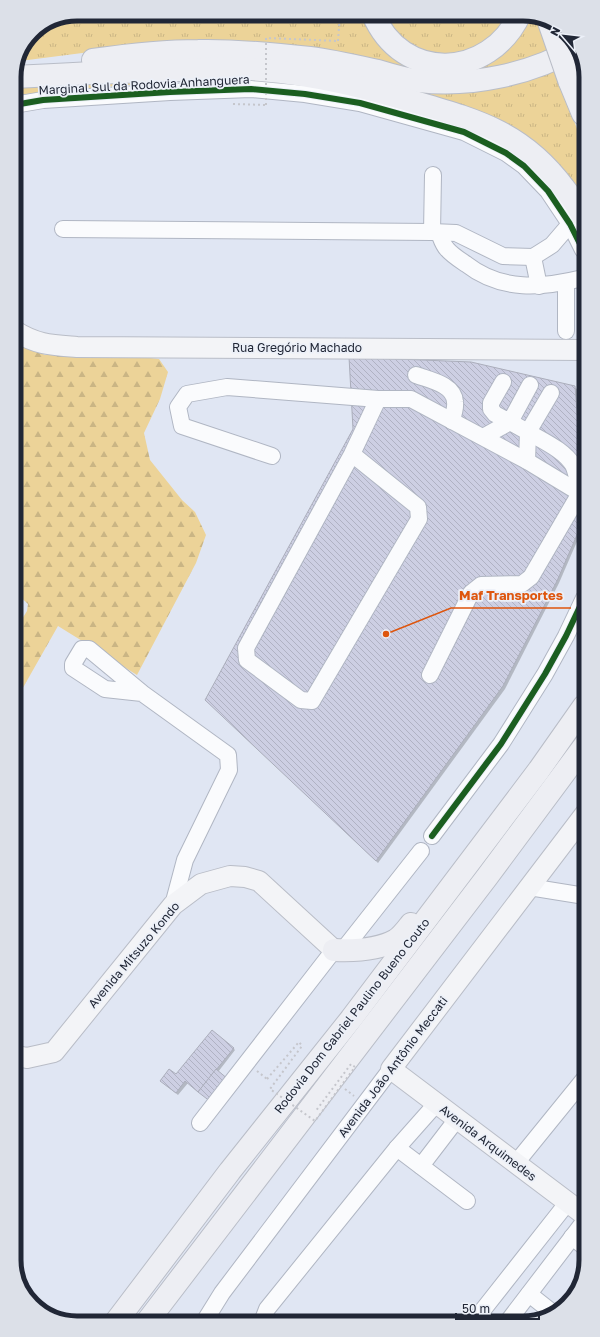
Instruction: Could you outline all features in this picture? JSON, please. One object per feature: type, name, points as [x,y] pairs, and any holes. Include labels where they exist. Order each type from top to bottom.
[{"type":"highway","points":[[376,21],[383,32],[398,48],[411,57],[429,63],[448,66],[464,63],[492,49],[508,35],[516,21]]},
{"type":"highway","points":[[551,28],[579,104]]},
{"type":"highway","points":[[21,71],[129,55],[199,51],[261,53],[310,58],[346,64],[419,81],[444,82],[504,77],[572,50]]},
{"type":"highway","points":[[21,77],[133,71],[246,69],[307,75],[340,82],[463,116],[492,128],[513,140],[534,155],[554,175],[576,220]]},
{"type":"highway","name":"Rodovia Dom Gabriel Paulino Bueno Couto","points":[[120,1316],[160,1262],[351,1019],[579,713]]},
{"type":"highway","name":"Rodovia Dom Gabriel Paulino Bueno Couto","points":[[152,1316],[487,877],[579,752]]},
{"type":"highway","points":[[339,950],[353,951],[375,948],[397,940],[473,857]]},
{"type":"highway","points":[[112,1316],[160,1262]]},
{"type":"main road","name":"Rua Gregório Machado","points":[[21,335],[46,345],[77,347],[579,350]]},
{"type":"main road","name":"Avenida João Antônio Meccati","points":[[391,1069],[579,822]]},
{"type":"main road","name":"Avenida Mitsuzo Kondo","points":[[21,1057],[27,1058],[54,1052],[173,905],[201,884],[230,876],[245,877],[259,881],[339,950]]},
{"type":"main road","name":"Avenida Arquimedes","points":[[391,1069],[579,1211]]},
{"type":"street","name":"Marginal Sul da Rodovia Anhanguera","points":[[21,104],[44,100],[170,92],[251,89],[305,94],[360,103],[464,132],[506,153],[524,166],[576,220],[579,233]]},
{"type":"street","points":[[433,175],[436,232],[446,249],[473,270],[488,278],[512,285],[539,286],[579,279]]},
{"type":"street","points":[[63,229],[456,233],[503,256],[533,257],[552,245],[576,220]]},
{"type":"street","points":[[533,257],[539,286]]},
{"type":"street","points":[[566,282],[566,331]]},
{"type":"street","points":[[416,375],[444,386],[451,391],[456,402],[452,421]]},
{"type":"street","points":[[503,382],[491,403],[491,409],[495,414],[528,432],[566,456],[573,466],[579,484]]},
{"type":"street","points":[[483,437],[510,422],[530,385]]},
{"type":"street","points":[[272,456],[182,426],[178,407],[187,394],[227,387],[378,399],[411,400],[483,437],[579,491]]},
{"type":"street","points":[[527,461],[528,432],[551,393]]},
{"type":"street","points":[[352,454],[418,507],[419,519],[312,701],[301,700],[247,660],[246,648],[352,454],[378,399]]},
{"type":"street","points":[[430,675],[472,593],[481,585],[522,584],[531,577],[579,498]]},
{"type":"street","points":[[432,836],[501,744],[549,668],[579,609]]},
{"type":"street","points":[[142,693],[228,755],[229,770],[185,860],[173,905]]},
{"type":"street","points":[[200,1123],[339,950],[421,851]]},
{"type":"street","points":[[530,887],[579,895]]},
{"type":"street","name":"Avenida João Antônio Meccati","points":[[208,1316],[222,1293],[391,1069]]},
{"type":"street","points":[[516,1163],[579,1086]]},
{"type":"street","points":[[264,1316],[267,1309],[397,1148],[436,1104]]},
{"type":"street","points":[[421,1166],[457,1119]]},
{"type":"street","points":[[397,1148],[467,1201]]},
{"type":"street","points":[[478,1316],[568,1202]]},
{"type":"street","points":[[513,1316],[579,1228]]},
{"type":"street","points":[[572,1237],[579,1242]]},
{"type":"street","points":[[529,1294],[549,1310]]},
{"type":"path","points":[[266,105],[266,38],[338,42],[340,21]]},
{"type":"path","points":[[267,1079],[298,1042],[302,1046],[270,1089],[315,1121],[355,1066],[351,1064],[315,1112]]},
{"type":"path","points":[[341,1086],[365,1104]]},
{"type":"green space","points":[[70,21],[367,21],[377,42],[390,54],[405,62],[444,72],[129,47],[24,61],[27,52],[40,35],[49,28]]},
{"type":"green space","points":[[387,21],[510,21],[502,34],[459,59],[414,51]]},
{"type":"green space","points":[[518,21],[542,24],[552,55],[473,74],[445,72]]},
{"type":"green space","points":[[574,54],[576,59],[579,74],[572,55]]},
{"type":"green space","points":[[555,67],[579,135],[579,204],[401,86]]},
{"type":"green space","points":[[270,77],[270,84],[211,81],[163,82],[21,94],[21,84]]},
{"type":"green space","points":[[21,344],[45,355],[107,353],[159,359],[168,372],[160,399],[144,433],[150,460],[182,500],[195,512],[206,535],[196,563],[137,675],[58,626],[21,691],[21,621],[27,611],[28,604],[21,598]]},
{"type":"building","points":[[349,357],[471,362],[575,386],[579,436],[579,530],[557,581],[503,686],[376,861],[205,700],[353,429]]},
{"type":"building","points":[[212,1030],[234,1048],[198,1092],[185,1081],[176,1093],[160,1081],[169,1069],[176,1074]]},
{"type":"building","points":[[216,1069],[229,1080],[211,1102],[198,1092]]},
{"type":"cycle path","points":[[21,104],[43,100],[170,92],[251,89],[305,94],[360,103],[464,132],[506,153],[524,166],[548,191],[570,224],[579,242]]},
{"type":"cycle path","points":[[432,836],[501,744],[545,674],[579,609]]},
{"type":"place","name":"Maf Transportes","points":[[386,634]]}]
